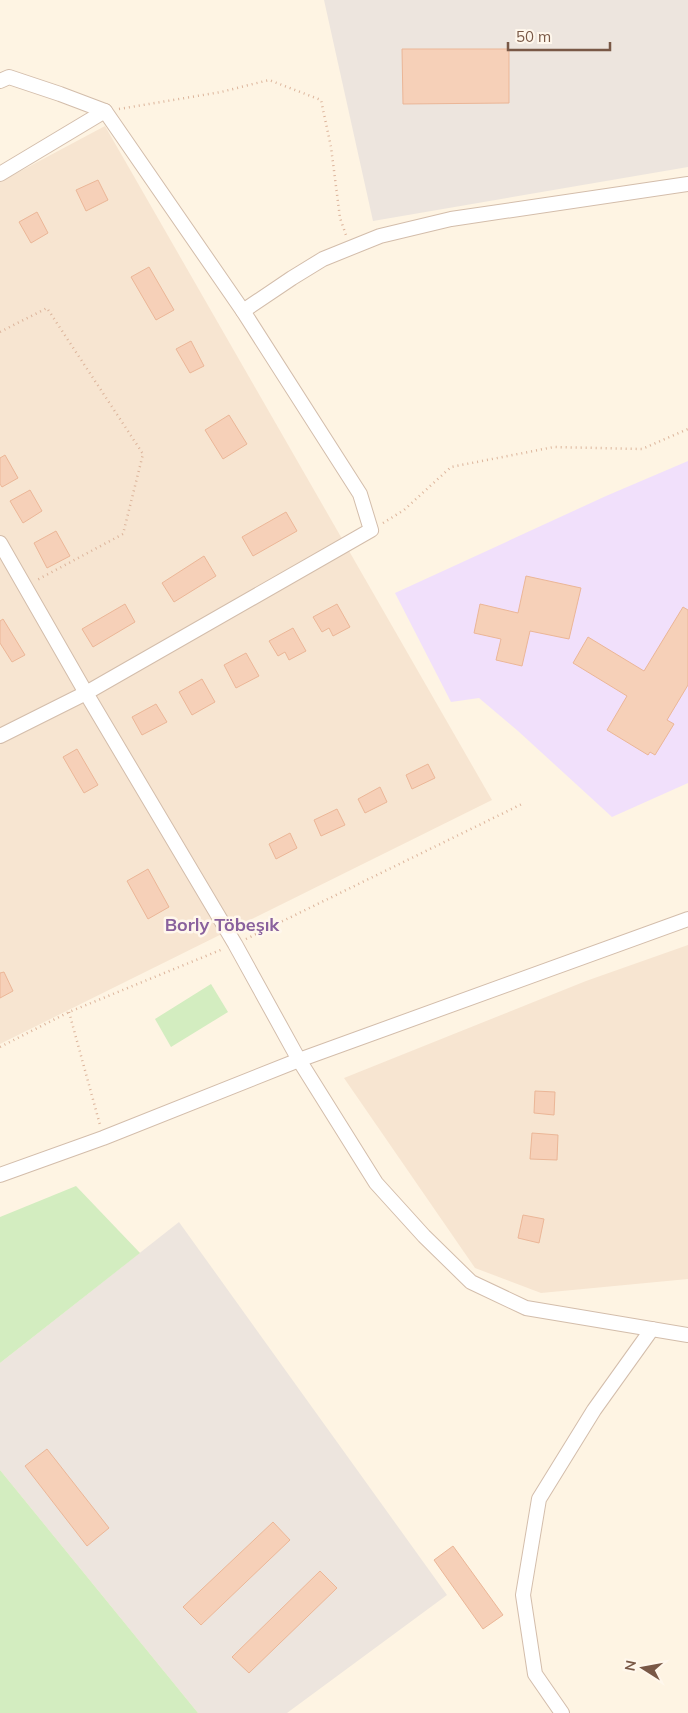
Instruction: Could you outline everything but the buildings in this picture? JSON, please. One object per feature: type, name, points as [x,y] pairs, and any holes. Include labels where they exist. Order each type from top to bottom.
[{"type":"street","points":[[0,81],[9,77],[105,111],[243,311],[360,494],[371,530],[86,693],[0,736]]},
{"type":"street","points":[[0,174],[105,111]]},
{"type":"street","points":[[243,311],[323,259],[380,236],[451,219],[688,184]]},
{"type":"street","points":[[0,543],[86,693],[235,944],[299,1060],[376,1183],[424,1236],[471,1282],[526,1308],[688,1335]]},
{"type":"street","points":[[0,1175],[103,1138],[299,1060],[688,919]]},
{"type":"street","points":[[562,1713],[535,1674],[523,1595],[539,1499],[594,1410],[652,1329]]},
{"type":"path","points":[[105,111],[221,92],[270,80],[321,100],[331,147],[340,218],[350,248]]},
{"type":"path","points":[[0,332],[47,308],[143,454],[123,534],[25,587]]},
{"type":"path","points":[[371,530],[404,510],[450,467],[554,447],[642,448],[688,430]]},
{"type":"path","points":[[0,1047],[69,1012],[235,944],[522,804]]},
{"type":"path","points":[[69,1012],[103,1138]]},
{"type":"shaded area","points":[[324,0],[688,0],[688,167],[373,221]]},
{"type":"shaded area","points":[[105,126],[492,800],[0,1044],[0,182]]},
{"type":"shaded area","points":[[688,461],[688,783],[612,817],[479,698],[451,702],[395,593],[606,496]]},
{"type":"shaded area","points":[[688,945],[688,1279],[541,1293],[475,1268],[344,1078],[586,981]]},
{"type":"shaded area","points":[[179,1222],[447,1595],[287,1713],[198,1713],[0,1470],[0,1363]]},
{"type":"green space","points":[[211,984],[228,1012],[171,1047],[155,1019]]},
{"type":"green space","points":[[76,1186],[140,1253],[0,1363],[0,1217]]},
{"type":"green space","points":[[0,1470],[198,1713],[0,1713]]},
{"type":"district","name":"Borly Töbeşık","points":[[222,925]]}]
